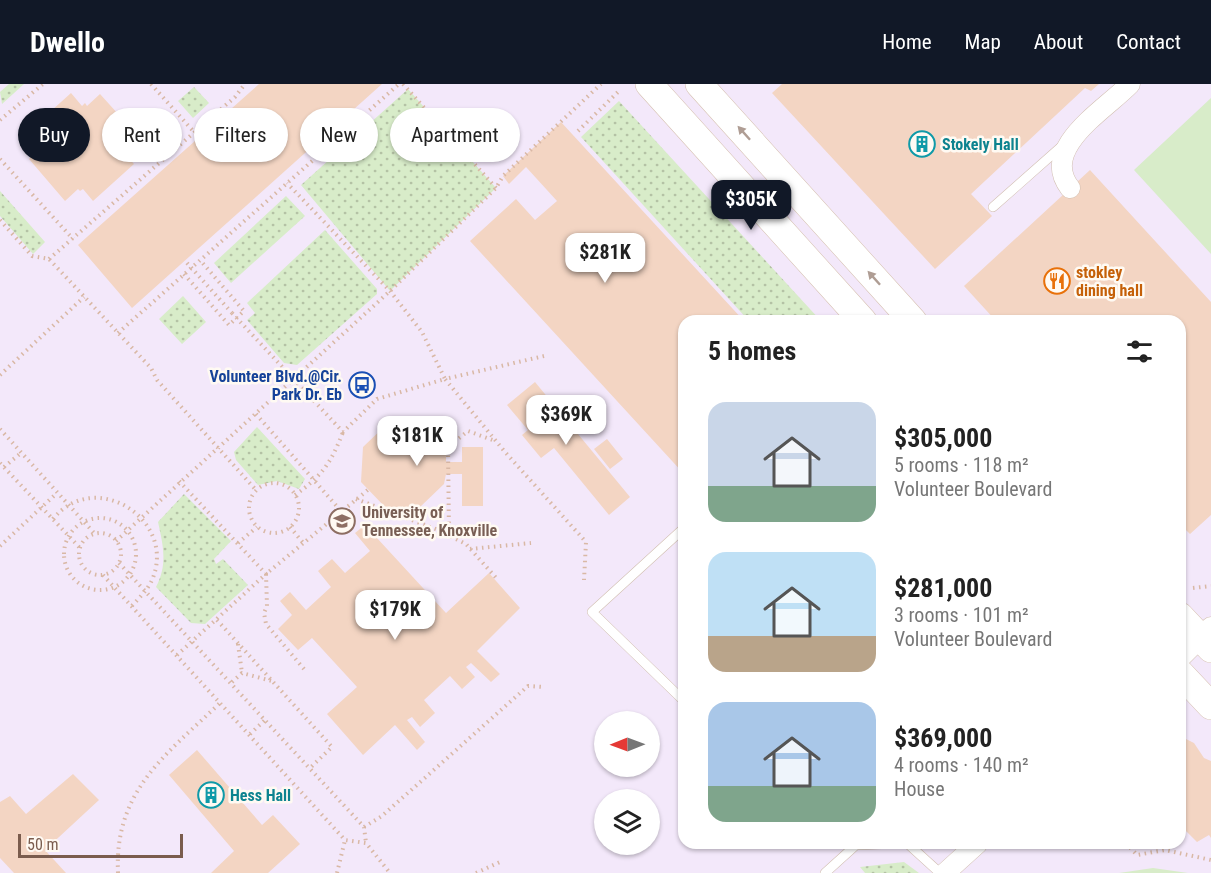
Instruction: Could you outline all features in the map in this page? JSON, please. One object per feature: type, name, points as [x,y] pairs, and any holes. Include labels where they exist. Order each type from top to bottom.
[{"type":"street","points":[[649,84],[858,315]]},
{"type":"street","points":[[673,111],[701,84],[908,315]]},
{"type":"street","points":[[1070,188],[1064,181],[1060,161],[1063,151],[1071,139],[1130,84]]},
{"type":"street","points":[[1186,621],[1207,638],[1186,654]]},
{"type":"street","points":[[1186,679],[1211,706]]},
{"type":"street","points":[[945,873],[971,849]]},
{"type":"lane","points":[[993,207],[1071,139]]},
{"type":"lane","points":[[678,533],[592,612],[678,695]]},
{"type":"lane","points":[[825,873],[850,849]]},
{"type":"lane","points":[[914,849],[940,873]]},
{"type":"path","points":[[0,120],[43,84]]},
{"type":"path","points":[[49,259],[194,132],[151,84]]},
{"type":"path","points":[[222,108],[245,84]]},
{"type":"path","points":[[118,333],[401,84],[496,188]]},
{"type":"path","points":[[116,541],[179,481],[390,291],[496,188],[503,176],[601,84]]},
{"type":"path","points":[[578,131],[619,91]]},
{"type":"path","points":[[0,159],[73,239]]},
{"type":"path","points":[[287,183],[390,291],[422,332],[445,379],[496,442],[586,542],[584,580]]},
{"type":"path","points":[[0,220],[32,256],[49,259],[118,333],[256,490]]},
{"type":"path","points":[[184,274],[229,325],[244,310],[200,260]]},
{"type":"path","points":[[187,263],[292,380],[343,432]]},
{"type":"path","points":[[0,375],[84,297]]},
{"type":"path","points":[[295,495],[315,481],[331,462],[343,432],[377,399],[445,379],[544,356]]},
{"type":"path","points":[[256,414],[341,511]]},
{"type":"path","points":[[0,429],[95,534]]},
{"type":"path","points":[[449,535],[447,447],[468,432],[496,442]]},
{"type":"path","points":[[4,467],[21,453]]},
{"type":"path","points":[[0,463],[80,548]]},
{"type":"path","points":[[179,481],[266,574],[267,606],[264,613],[266,624],[304,669]]},
{"type":"path","points":[[279,483],[295,495],[298,516],[290,527],[280,533],[272,534],[256,527],[251,521],[249,504],[256,490],[263,485],[279,483]]},
{"type":"path","points":[[177,655],[266,574],[369,489]]},
{"type":"path","points":[[0,546],[57,493]]},
{"type":"path","points":[[54,519],[69,505],[99,497],[129,506],[142,516],[149,527],[157,553],[153,579],[130,607]]},
{"type":"path","points":[[355,499],[449,535],[470,549],[498,580]]},
{"type":"path","points":[[104,518],[114,520],[127,530],[135,542],[137,553],[130,574],[114,588],[98,591],[86,588],[75,581],[68,572],[64,560],[68,535],[84,521],[104,518]]},
{"type":"path","points":[[238,543],[256,527]]},
{"type":"path","points":[[290,527],[304,544]]},
{"type":"path","points":[[103,575],[111,572],[119,563],[120,549],[116,541],[108,535],[95,534],[87,537],[80,548],[79,557],[86,569],[103,575],[345,840],[366,843]]},
{"type":"path","points":[[470,549],[531,543]]},
{"type":"path","points":[[119,563],[232,682],[364,827],[366,843],[390,873]]},
{"type":"path","points":[[1193,588],[1211,586]]},
{"type":"path","points":[[217,620],[332,747],[310,768]]},
{"type":"path","points":[[238,643],[242,673]]},
{"type":"path","points":[[232,682],[242,673]]},
{"type":"path","points":[[242,673],[272,681]]},
{"type":"path","points":[[364,827],[382,816],[528,686],[543,687]]},
{"type":"path","points":[[118,873],[117,851],[127,809],[151,770],[221,702]]},
{"type":"path","points":[[250,734],[266,719]]},
{"type":"path","points":[[338,873],[345,840]]},
{"type":"path","points":[[1132,849],[1137,855],[1165,849],[1211,860]]},
{"type":"path","points":[[476,873],[500,862]]},
{"type":"shaded area","name":"University of Tennessee, Knoxville","points":[[0,84],[1211,84],[1211,873],[0,873]]},
{"type":"green space","points":[[9,84],[24,84],[2,104],[0,92]]},
{"type":"green space","points":[[194,87],[209,103],[204,108],[194,108],[193,118],[178,101]]},
{"type":"green space","points":[[408,89],[425,108],[390,108],[390,162],[473,162],[496,188],[390,291],[301,185],[327,162],[378,162],[378,116]]},
{"type":"green space","points":[[1211,98],[1211,254],[1134,170]]},
{"type":"green space","points":[[619,101],[815,315],[744,315],[581,137]]},
{"type":"green space","points":[[0,191],[45,242],[33,254],[0,216]]},
{"type":"green space","points":[[286,196],[305,216],[231,283],[214,263]]},
{"type":"green space","points":[[325,230],[377,289],[377,294],[297,365],[284,363],[247,320],[255,313],[247,303]]},
{"type":"green space","points":[[183,296],[206,322],[182,344],[159,319]]},
{"type":"green space","points":[[257,427],[305,479],[299,489],[277,481],[258,485],[236,460],[234,452]]},
{"type":"green space","points":[[184,494],[231,541],[214,559],[216,564],[223,559],[248,585],[205,624],[191,623],[156,587],[163,562],[163,547],[158,522]]},
{"type":"green space","points":[[904,862],[919,873],[865,873],[860,867]]},
{"type":"green space","points":[[1153,868],[1188,873],[1119,873]]},
{"type":"building","points":[[259,84],[382,84],[355,108],[300,108],[300,157],[132,308],[78,245],[171,162],[182,162],[182,152],[194,142],[194,162],[288,162],[288,108],[232,108]]},
{"type":"building","name":"Stokely Hall","points":[[782,84],[1099,84],[1091,91],[1085,88],[971,194],[992,216],[935,269],[772,93]]},
{"type":"building","points":[[71,93],[82,106],[85,103],[87,106],[100,94],[113,108],[102,108],[102,162],[132,162],[134,164],[93,201],[83,189],[80,191],[78,189],[65,201],[32,162],[90,162],[90,108],[54,108]]},
{"type":"building","points":[[561,122],[738,315],[678,315],[678,467],[470,241],[516,199],[535,220],[557,201],[526,167],[509,184],[503,176]]},
{"type":"building","points":[[1090,170],[1211,302],[1211,515],[1190,534],[1186,530],[1186,315],[991,315],[964,286]]},
{"type":"building","points":[[535,382],[630,497],[609,515],[554,448],[541,458],[522,435],[528,430],[507,405]]},
{"type":"building","points":[[422,423],[446,449],[446,462],[462,462],[462,447],[483,447],[483,506],[462,506],[462,474],[446,474],[444,484],[419,508],[385,507],[361,482],[363,447],[387,424]]},
{"type":"building","points":[[607,439],[623,459],[610,469],[594,449]]},
{"type":"building","points":[[365,525],[446,613],[489,573],[520,608],[477,651],[500,674],[491,682],[471,663],[466,667],[475,677],[462,689],[450,676],[424,700],[435,713],[420,727],[412,717],[407,720],[425,742],[417,750],[395,725],[363,755],[327,714],[357,687],[312,638],[298,650],[278,629],[292,615],[280,601],[290,592],[306,610],[331,587],[318,571],[332,559],[345,573],[370,551],[355,533]]},
{"type":"building","points":[[1186,739],[1194,743],[1204,758],[1211,761],[1211,838],[1209,835],[1197,842],[1186,831]]},
{"type":"building","name":"Hess Hall","points":[[197,750],[262,825],[273,815],[300,844],[268,873],[211,873],[234,851],[169,775]]},
{"type":"building","points":[[73,774],[99,800],[45,850],[66,873],[14,873],[0,858],[0,802],[10,796],[26,814]]},
{"type":"place","name":"Stokely Hall","points":[[922,144]]},
{"type":"place","name":"stokley dining hall","points":[[1057,281]]},
{"type":"place","name":"Volunteer Blvd.@Cir. Park Dr. Eb","points":[[362,385]]},
{"type":"place","name":"University of Tennessee, Knoxville","points":[[342,521]]},
{"type":"place","name":"Hess Hall","points":[[211,795]]}]
